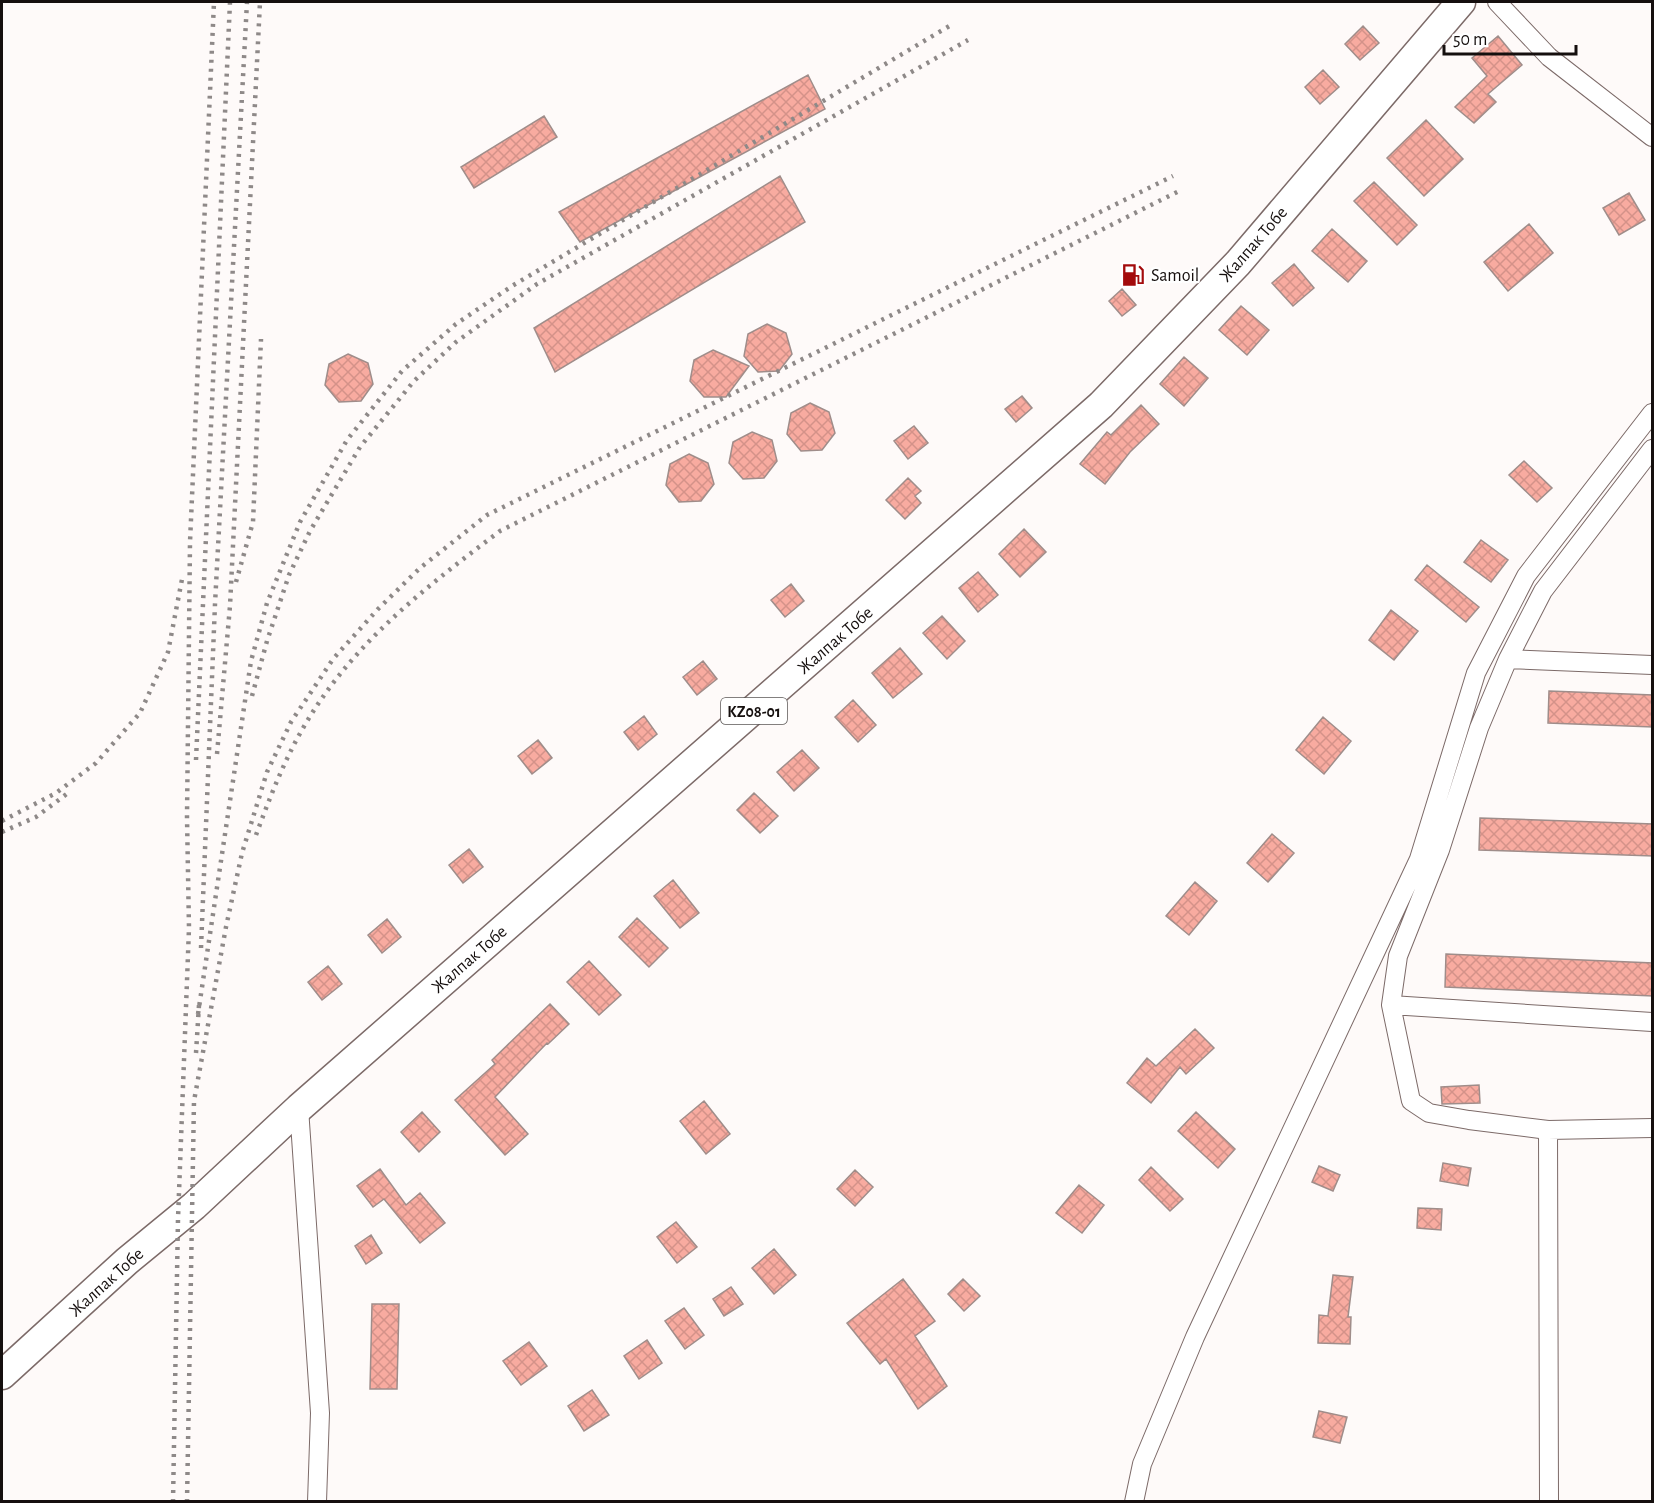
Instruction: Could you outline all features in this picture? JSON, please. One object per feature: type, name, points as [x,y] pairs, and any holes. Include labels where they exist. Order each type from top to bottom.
[{"type":"main road","name":"Жалпак Тобе","points":[[2,1375],[127,1262],[194,1206],[299,1108],[1101,405],[1239,262],[1461,2]]},
{"type":"street","points":[[1497,2],[1549,57],[1653,136]]},
{"type":"street","points":[[1134,1502],[1142,1464],[1195,1337],[1419,859],[1476,673],[1526,576],[1653,412]]},
{"type":"street","points":[[1653,449],[1543,591],[1508,659],[1479,728],[1440,850],[1398,956],[1391,1005],[1411,1101],[1430,1113],[1548,1130],[1653,1128]]},
{"type":"street","points":[[1508,659],[1653,665]]},
{"type":"street","points":[[1391,1005],[1653,1022]]},
{"type":"street","points":[[299,1108],[320,1413],[317,1502]]},
{"type":"street","points":[[1548,1130],[1549,1502]]},
{"type":"building","points":[[1363,26],[1379,43],[1360,60],[1345,44]]},
{"type":"building","points":[[1498,36],[1522,65],[1488,94],[1496,102],[1474,123],[1455,107],[1487,76],[1472,58]]},
{"type":"building","points":[[1323,70],[1339,87],[1320,104],[1305,87]]},
{"type":"building","points":[[808,75],[825,109],[580,242],[559,212]]},
{"type":"building","points":[[544,116],[557,137],[474,188],[461,167]]},
{"type":"building","points":[[1426,120],[1463,159],[1424,196],[1387,158]]},
{"type":"building","points":[[780,176],[805,222],[555,372],[534,328]]},
{"type":"building","points":[[1374,182],[1417,225],[1397,245],[1354,201]]},
{"type":"building","points":[[1629,193],[1645,220],[1619,235],[1603,208]]},
{"type":"building","points":[[1529,224],[1553,253],[1508,291],[1484,262]]},
{"type":"building","points":[[1332,229],[1367,261],[1348,282],[1312,251]]},
{"type":"building","points":[[1294,264],[1314,288],[1293,306],[1272,283]]},
{"type":"building","points":[[1122,289],[1136,305],[1122,316],[1109,301]]},
{"type":"building","points":[[1241,306],[1269,330],[1247,355],[1219,330]]},
{"type":"building","points":[[767,324],[786,333],[792,354],[779,371],[758,372],[744,356],[748,334]]},
{"type":"building","points":[[713,350],[749,366],[726,397],[704,397],[690,381],[694,360]]},
{"type":"building","points":[[348,354],[368,363],[373,384],[361,401],[339,402],[325,385],[329,364]]},
{"type":"building","points":[[1184,357],[1208,378],[1184,406],[1160,384]]},
{"type":"building","points":[[1022,396],[1032,408],[1016,422],[1005,409]]},
{"type":"building","points":[[810,403],[829,412],[835,433],[822,450],[801,451],[787,434],[791,413]]},
{"type":"building","points":[[1141,405],[1159,424],[1130,452],[1105,484],[1080,464],[1107,432],[1111,435]]},
{"type":"building","points":[[914,426],[928,443],[908,459],[894,441]]},
{"type":"building","points":[[752,432],[772,440],[777,461],[764,478],[743,479],[729,463],[733,442]]},
{"type":"building","points":[[689,454],[708,463],[714,484],[701,501],[679,502],[666,485],[670,464]]},
{"type":"building","points":[[1524,461],[1552,488],[1537,502],[1509,475]]},
{"type":"building","points":[[908,478],[921,491],[915,496],[921,503],[905,519],[886,500]]},
{"type":"building","points":[[1024,529],[1046,552],[1020,577],[999,554]]},
{"type":"building","points":[[1481,540],[1508,560],[1491,582],[1464,562]]},
{"type":"building","points":[[1427,565],[1479,607],[1466,622],[1415,580]]},
{"type":"building","points":[[978,572],[998,595],[978,612],[959,588]]},
{"type":"building","points":[[791,584],[804,601],[785,617],[771,600]]},
{"type":"building","points":[[1391,610],[1418,631],[1394,660],[1369,640]]},
{"type":"building","points":[[942,616],[965,641],[947,659],[923,633]]},
{"type":"building","points":[[900,648],[922,674],[893,698],[872,673]]},
{"type":"building","points":[[703,661],[717,679],[697,695],[683,677]]},
{"type":"building","points":[[1549,691],[1653,695],[1653,727],[1548,723]]},
{"type":"building","points":[[853,700],[876,725],[858,742],[835,717]]},
{"type":"building","points":[[644,716],[657,734],[638,750],[624,732]]},
{"type":"building","points":[[1323,717],[1351,741],[1324,774],[1296,750]]},
{"type":"building","points":[[538,740],[552,758],[532,774],[518,756]]},
{"type":"building","points":[[802,750],[819,768],[794,791],[777,772]]},
{"type":"building","points":[[754,793],[778,816],[760,833],[737,810]]},
{"type":"building","points":[[1480,818],[1653,824],[1653,856],[1479,850]]},
{"type":"building","points":[[1272,834],[1294,853],[1268,882],[1247,863]]},
{"type":"building","points":[[469,849],[483,867],[463,883],[449,865]]},
{"type":"building","points":[[673,880],[699,913],[680,928],[654,896]]},
{"type":"building","points":[[1195,882],[1217,901],[1189,935],[1166,916]]},
{"type":"building","points":[[637,918],[668,948],[649,967],[619,937]]},
{"type":"building","points":[[387,919],[401,937],[382,953],[368,935]]},
{"type":"building","points":[[1446,954],[1653,963],[1653,996],[1445,987]]},
{"type":"building","points":[[589,961],[621,995],[599,1015],[567,982]]},
{"type":"building","points":[[328,966],[342,984],[322,1000],[308,982]]},
{"type":"building","points":[[550,1004],[569,1024],[547,1043],[495,1097],[528,1134],[505,1155],[455,1100],[495,1064],[492,1060]]},
{"type":"building","points":[[1195,1029],[1214,1048],[1186,1074],[1180,1067],[1151,1103],[1127,1083],[1147,1058],[1156,1066]]},
{"type":"building","points":[[1479,1085],[1480,1103],[1442,1104],[1441,1087]]},
{"type":"building","points":[[704,1101],[730,1134],[706,1154],[680,1121]]},
{"type":"building","points":[[422,1112],[440,1132],[419,1152],[401,1132]]},
{"type":"building","points":[[1196,1112],[1235,1149],[1218,1168],[1178,1131]]},
{"type":"building","points":[[1443,1163],[1471,1168],[1468,1186],[1440,1181]]},
{"type":"building","points":[[1319,1166],[1340,1175],[1333,1191],[1312,1182]]},
{"type":"building","points":[[1151,1167],[1183,1199],[1170,1211],[1139,1180]]},
{"type":"building","points":[[380,1169],[406,1205],[420,1193],[445,1223],[420,1243],[384,1199],[373,1207],[357,1186]]},
{"type":"building","points":[[855,1170],[873,1187],[855,1206],[837,1189]]},
{"type":"building","points":[[1079,1185],[1104,1205],[1082,1233],[1056,1213]]},
{"type":"building","points":[[1418,1208],[1442,1209],[1441,1230],[1417,1228]]},
{"type":"building","points":[[676,1222],[697,1247],[677,1263],[657,1237]]},
{"type":"building","points":[[371,1235],[382,1253],[366,1264],[355,1246]]},
{"type":"building","points":[[774,1249],[796,1275],[774,1294],[752,1268]]},
{"type":"building","points":[[1333,1275],[1353,1277],[1348,1317],[1351,1317],[1350,1344],[1318,1343],[1319,1315],[1328,1316]]},
{"type":"building","points":[[903,1279],[935,1321],[915,1336],[947,1386],[918,1409],[886,1359],[880,1364],[847,1323]]},
{"type":"building","points":[[963,1279],[980,1296],[964,1311],[948,1294]]},
{"type":"building","points":[[731,1287],[743,1304],[724,1316],[713,1299]]},
{"type":"building","points":[[372,1304],[399,1304],[397,1389],[370,1389]]},
{"type":"building","points":[[684,1308],[704,1335],[685,1349],[665,1321]]},
{"type":"building","points":[[647,1340],[662,1363],[639,1379],[624,1356]]},
{"type":"building","points":[[529,1342],[547,1366],[521,1385],[503,1361]]},
{"type":"building","points":[[592,1390],[609,1415],[584,1431],[568,1406]]},
{"type":"building","points":[[1319,1411],[1347,1417],[1340,1443],[1313,1437]]},
{"type":"railway","points":[[173,1502],[178,1219],[189,928],[187,817],[190,542],[214,2]]},
{"type":"railway","points":[[196,760],[230,2]]},
{"type":"railway","points":[[201,948],[215,604],[247,2]]},
{"type":"railway","points":[[217,754],[230,606],[260,2]]},
{"type":"railway","points":[[198,1014],[251,661],[267,603],[300,522],[347,440],[402,371],[456,324],[512,286],[951,25]]},
{"type":"railway","points":[[252,696],[289,575],[310,531],[360,447],[414,381],[456,342],[537,284],[968,40]]},
{"type":"railway","points":[[187,1502],[194,1101],[242,853],[267,772],[291,722],[333,659],[378,609],[420,568],[487,515],[1173,176]]},
{"type":"railway","points":[[256,835],[278,778],[298,736],[325,694],[346,667],[369,641],[419,595],[500,531],[1179,191]]},
{"type":"railway","points":[[236,582],[253,522],[261,339]]},
{"type":"railway","points":[[2,821],[56,793],[96,763],[140,713],[168,652],[183,574]]},
{"type":"railway","points":[[2,832],[36,817],[68,793]]},
{"type":"railway","points":[[196,1053],[199,1005]]},
{"type":"place","name":"Samoil","points":[[1133,275]]}]
